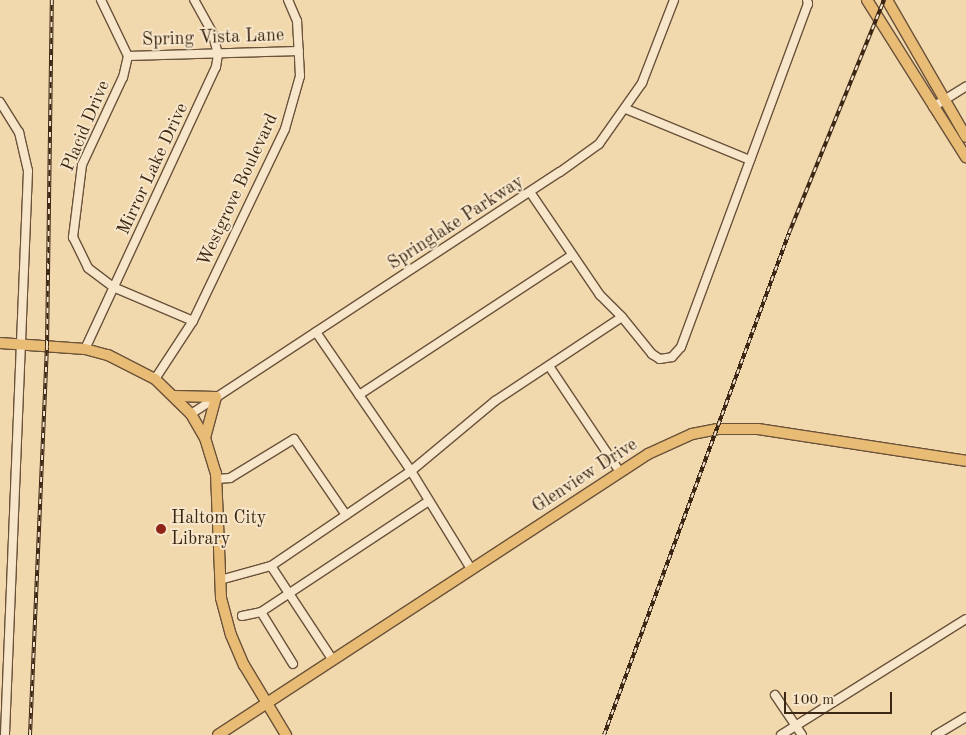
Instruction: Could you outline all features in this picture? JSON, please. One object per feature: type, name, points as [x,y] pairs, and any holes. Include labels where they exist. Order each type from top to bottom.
[{"type":"main road","points":[[867,0],[966,157]]},
{"type":"main road","points":[[887,0],[946,99],[966,137]]},
{"type":"main road","points":[[0,343],[85,349],[124,362],[155,379],[191,414],[204,438],[217,479],[220,580],[231,635],[266,702],[286,735]]},
{"type":"main road","points":[[174,396],[216,397],[204,438]]},
{"type":"main road","name":"Glenview Drive","points":[[218,735],[620,472],[669,443],[717,429],[758,429],[966,461]]},
{"type":"street","points":[[101,0],[128,56]]},
{"type":"street","points":[[194,0],[212,32],[218,54]]},
{"type":"street","name":"Westgrove Boulevard","points":[[155,379],[193,321],[285,129],[300,76],[297,21],[288,0]]},
{"type":"street","name":"Springlake Parkway","points":[[191,414],[530,192],[599,144],[626,110],[642,83],[674,0]]},
{"type":"street","points":[[530,192],[600,295],[622,317],[652,354],[660,360],[672,357],[681,347],[808,4],[807,0]]},
{"type":"street","name":"Spring Vista Lane","points":[[128,56],[299,50]]},
{"type":"street","name":"Mirror Lake Drive","points":[[85,349],[210,83],[218,54]]},
{"type":"street","name":"Placid Drive","points":[[128,56],[123,77],[82,165],[73,218],[72,237],[78,253],[88,268],[113,287],[193,321]]},
{"type":"street","points":[[933,107],[966,86]]},
{"type":"street","points":[[0,102],[19,132],[28,170],[22,344],[3,712],[5,735]]},
{"type":"street","points":[[626,110],[750,160]]},
{"type":"street","points":[[359,394],[572,256]]},
{"type":"street","points":[[220,580],[271,566],[411,470],[496,401],[622,317]]},
{"type":"street","points":[[316,332],[411,470],[471,569]]},
{"type":"street","points":[[549,366],[620,472]]},
{"type":"street","points":[[217,479],[230,478],[294,439],[346,515]]},
{"type":"street","points":[[242,616],[261,612],[429,500]]},
{"type":"street","points":[[271,566],[332,659]]},
{"type":"street","points":[[261,612],[293,664]]},
{"type":"street","points":[[781,735],[966,619]]},
{"type":"street","points":[[775,695],[802,735]]},
{"type":"street","points":[[936,735],[966,717]]},
{"type":"railway","points":[[30,735],[47,346],[52,0]]},
{"type":"railway","points":[[604,735],[789,233],[884,0]]},
{"type":"place","name":"Haltom City Library","points":[[161,529]]}]
